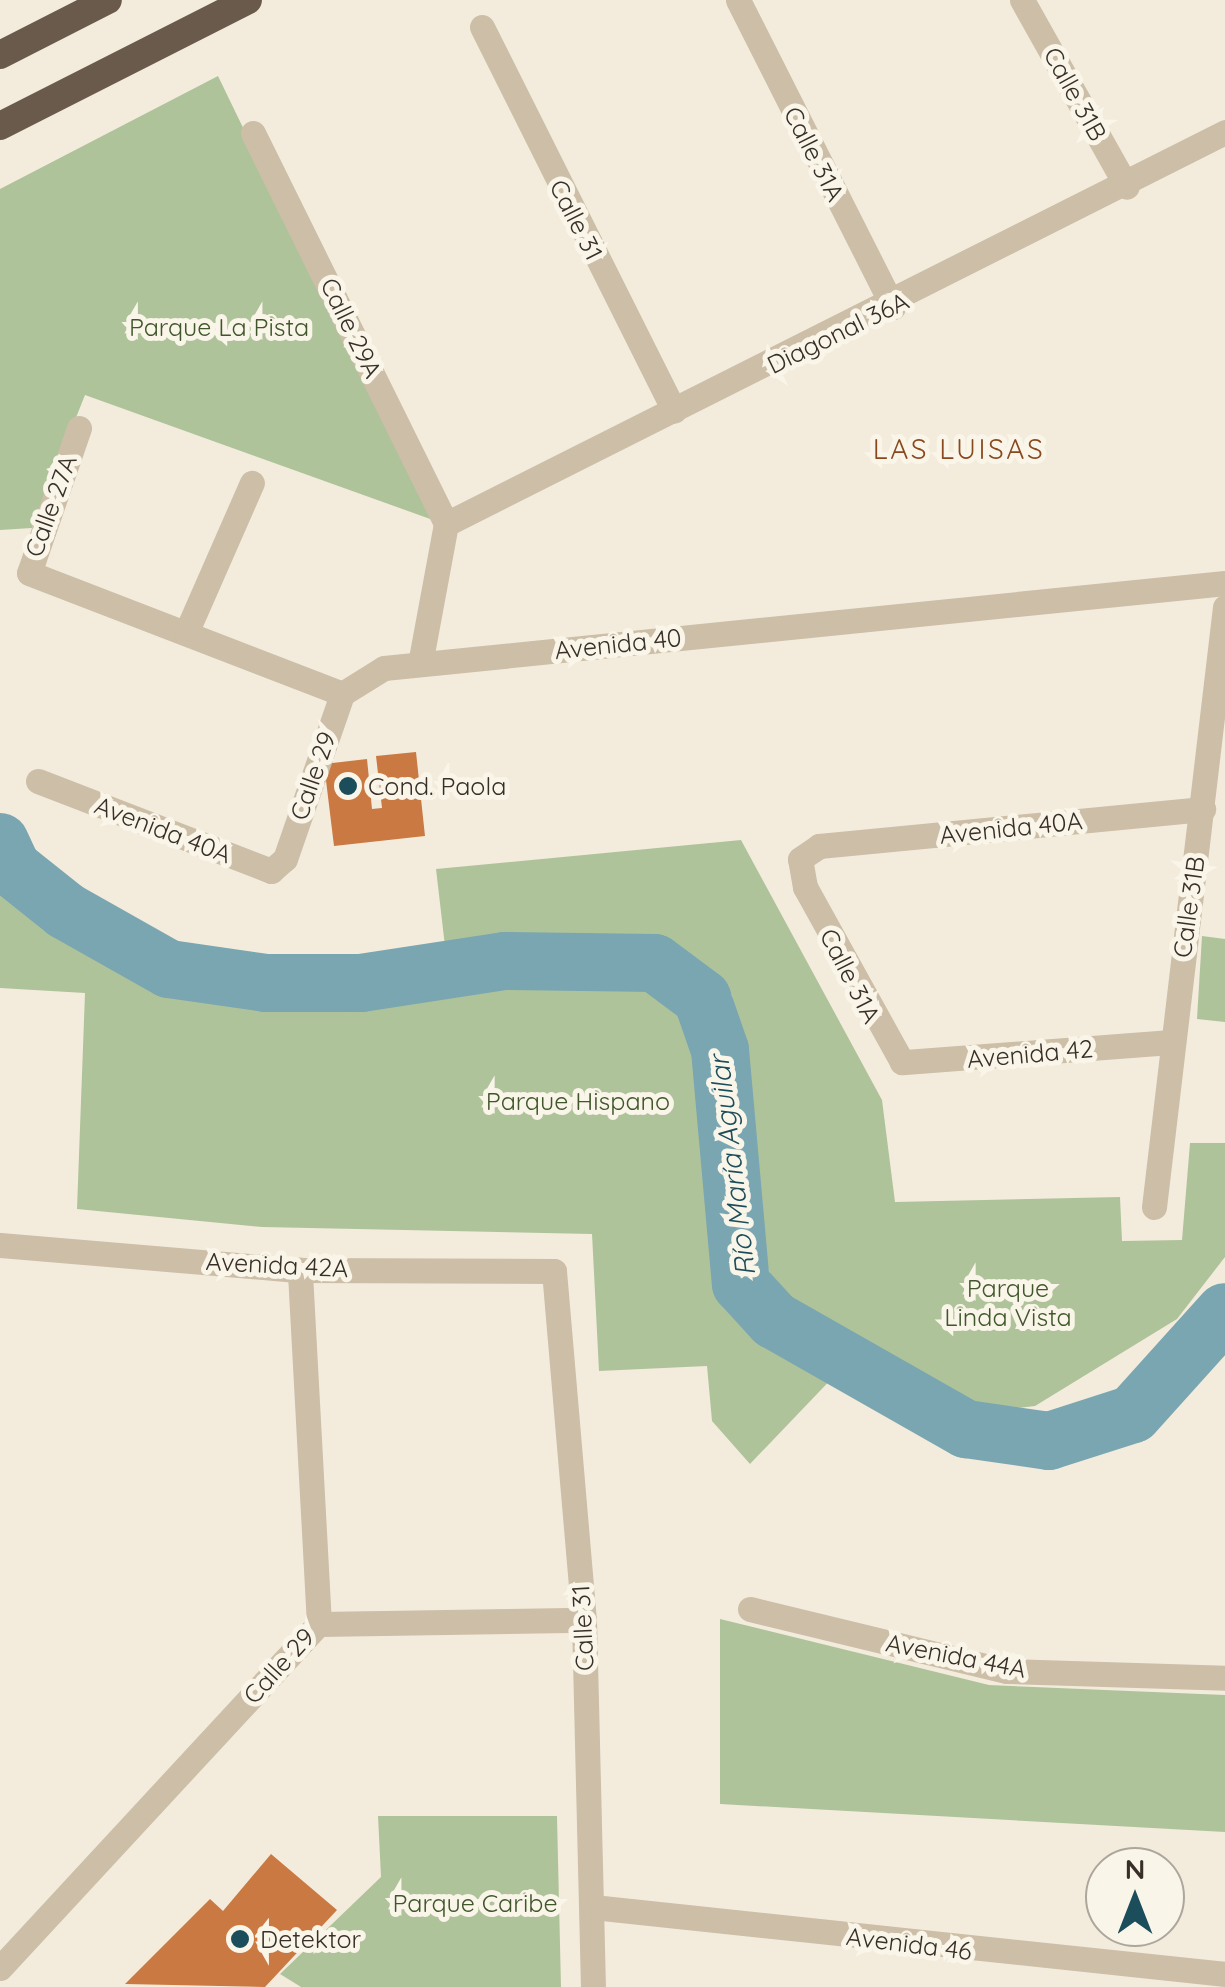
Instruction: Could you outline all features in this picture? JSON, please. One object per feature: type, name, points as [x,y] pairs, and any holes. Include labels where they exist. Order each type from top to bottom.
[{"type":"highway","points":[[0,56],[108,0]]},
{"type":"highway","points":[[0,126],[248,0]]},
{"type":"street","name":"Calle 31A","points":[[738,0],[893,307]]},
{"type":"street","name":"Calle 31B","points":[[1022,0],[1127,187]]},
{"type":"street","name":"Calle 31","points":[[482,28],[674,411]]},
{"type":"street","name":"Diagonal 36A","points":[[446,524],[893,307],[1225,132]]},
{"type":"street","name":"Calle 29A","points":[[253,133],[446,524]]},
{"type":"street","name":"Calle 27A","points":[[79,428],[30,560],[38,582],[186,634]]},
{"type":"street","points":[[252,483],[186,634],[342,694]]},
{"type":"street","points":[[420,664],[446,524]]},
{"type":"street","name":"Avenida 40","points":[[342,694],[361,676],[420,664],[1225,583]]},
{"type":"street","name":"Calle 31B","points":[[1154,1207],[1225,607]]},
{"type":"street","name":"Calle 29","points":[[285,859],[342,694]]},
{"type":"street","name":"Avenida 40A","points":[[38,782],[261,868],[285,859]]},
{"type":"street","name":"Avenida 40A","points":[[818,846],[1203,809]]},
{"type":"street","name":"Calle 31A","points":[[818,846],[800,860],[805,888],[892,1056]]},
{"type":"street","name":"Avenida 42","points":[[892,1056],[915,1063],[1171,1042]]},
{"type":"street","name":"Avenida 42A","points":[[0,1244],[300,1270],[554,1271]]},
{"type":"street","name":"Calle 29","points":[[0,1968],[318,1624],[300,1270]]},
{"type":"street","name":"Calle 31","points":[[554,1271],[584,1620],[594,1987]]},
{"type":"street","name":"Avenida 44A","points":[[750,1609],[1007,1672],[1225,1678]]},
{"type":"street","points":[[318,1624],[584,1620]]},
{"type":"street","name":"Avenida 46","points":[[594,1907],[1225,1974]]},
{"type":"green space","name":"Parque La Pista","points":[[218,76],[433,520],[85,395],[32,528],[0,530],[0,189]]},
{"type":"green space","name":"Parque Linda Vista","points":[[741,840],[882,1100],[895,1202],[1120,1197],[1122,1241],[1182,1240],[1190,1143],[1225,1143],[1225,1257],[1177,1319],[1035,1406],[983,1412],[913,1381],[776,1287],[761,1253],[732,995],[683,955],[637,941],[545,940],[446,955],[436,869]]},
{"type":"green space","name":"Parque Hispano","points":[[0,860],[59,917],[161,977],[253,994],[360,994],[580,967],[649,973],[697,1009],[710,1055],[728,1283],[763,1325],[839,1371],[750,1464],[712,1421],[707,1366],[599,1371],[592,1234],[262,1227],[77,1209],[85,993],[0,988]]},
{"type":"green space","points":[[1202,936],[1225,939],[1225,1022],[1197,1019]]},
{"type":"green space","points":[[720,1619],[989,1685],[1225,1695],[1225,1832],[720,1804]]},
{"type":"green space","name":"Parque Caribe","points":[[378,1816],[557,1816],[561,1987],[301,1987],[280,1974],[381,1877]]},
{"type":"building","name":"Cond. Paola","points":[[416,752],[425,836],[334,846],[324,764],[367,759],[372,809],[382,808],[376,756]]},
{"type":"building","name":"Detektor","points":[[271,1854],[337,1910],[265,1987],[125,1984],[210,1899],[223,1911]]},
{"type":"waterway","name":"Río María Aguilar","points":[[0,842],[12,868],[66,911],[169,969],[266,983],[361,983],[505,961],[655,963],[702,998],[720,1050],[741,1284],[774,1320],[966,1429],[1049,1441],[1133,1414],[1225,1312]]},
{"type":"place","name":"Cond. Paola","points":[[348,786]]},
{"type":"place","name":"Detektor","points":[[240,1939]]},
{"type":"district","name":"LAS LUISAS","points":[[959,449]]}]
